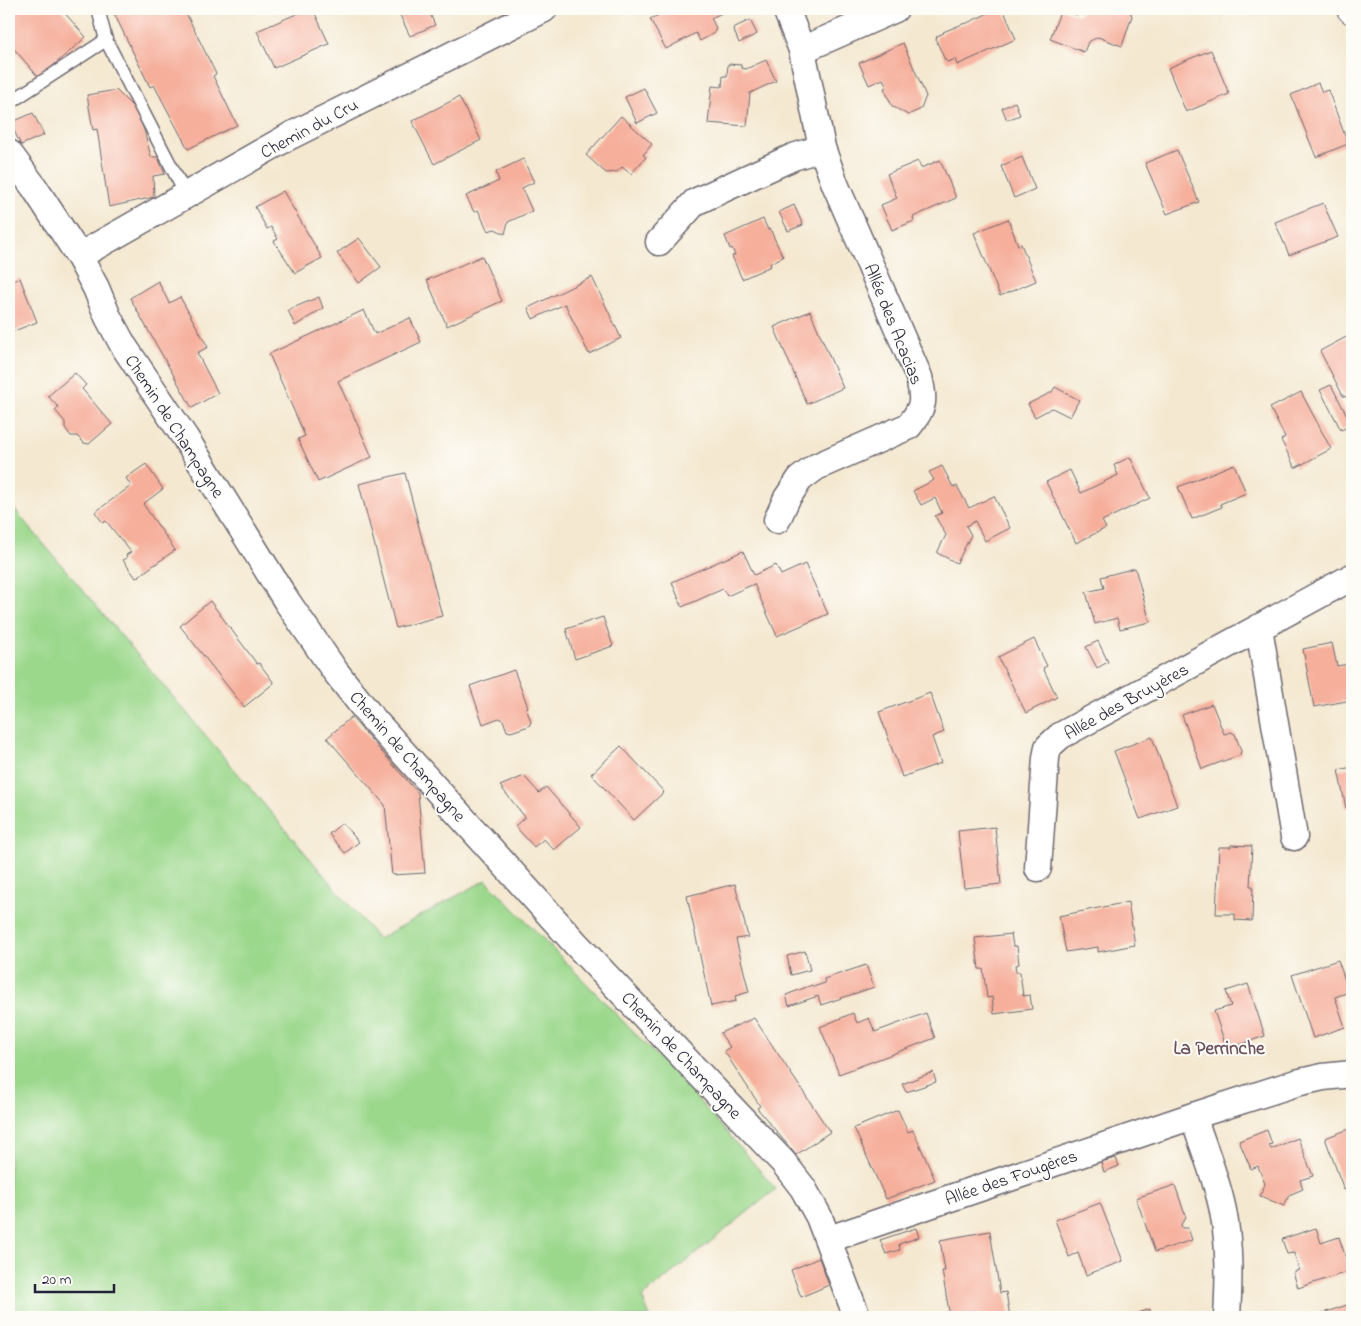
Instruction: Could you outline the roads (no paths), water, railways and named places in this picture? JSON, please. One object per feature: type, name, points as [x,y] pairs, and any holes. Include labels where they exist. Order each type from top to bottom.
[{"type":"street","name":"Chemin du Cru","points":[[78,256],[290,136],[544,9]]},
{"type":"street","name":"Allée des Acacias","points":[[777,520],[787,498],[800,479],[816,467],[909,426],[920,413],[923,397],[920,377],[834,184],[822,148],[802,50],[786,9]]},
{"type":"street","points":[[802,50],[895,9]]},
{"type":"street","points":[[659,242],[695,202],[793,157],[822,148]]},
{"type":"street","name":"Chemin de Champagne","points":[[9,153],[34,187],[78,256],[96,288],[108,317],[123,345],[186,439],[286,600],[335,671],[372,718],[578,945],[783,1162],[803,1188],[819,1217],[829,1239],[857,1317]]},
{"type":"street","name":"Allée des Bruyères","points":[[1038,868],[1044,774],[1048,747],[1060,736],[1352,577]]},
{"type":"street","points":[[1259,628],[1294,837]]},
{"type":"street","name":"Allée des Fougères","points":[[829,1239],[1192,1116],[1296,1083],[1323,1077],[1352,1074]]},
{"type":"street","points":[[1192,1116],[1223,1210],[1230,1277],[1227,1317]]},
{"type":"lane","points":[[98,9],[106,40],[186,195]]},
{"type":"lane","points":[[9,103],[106,40]]},
{"type":"district","name":"La Perrinche","points":[[1219,1047]]}]
